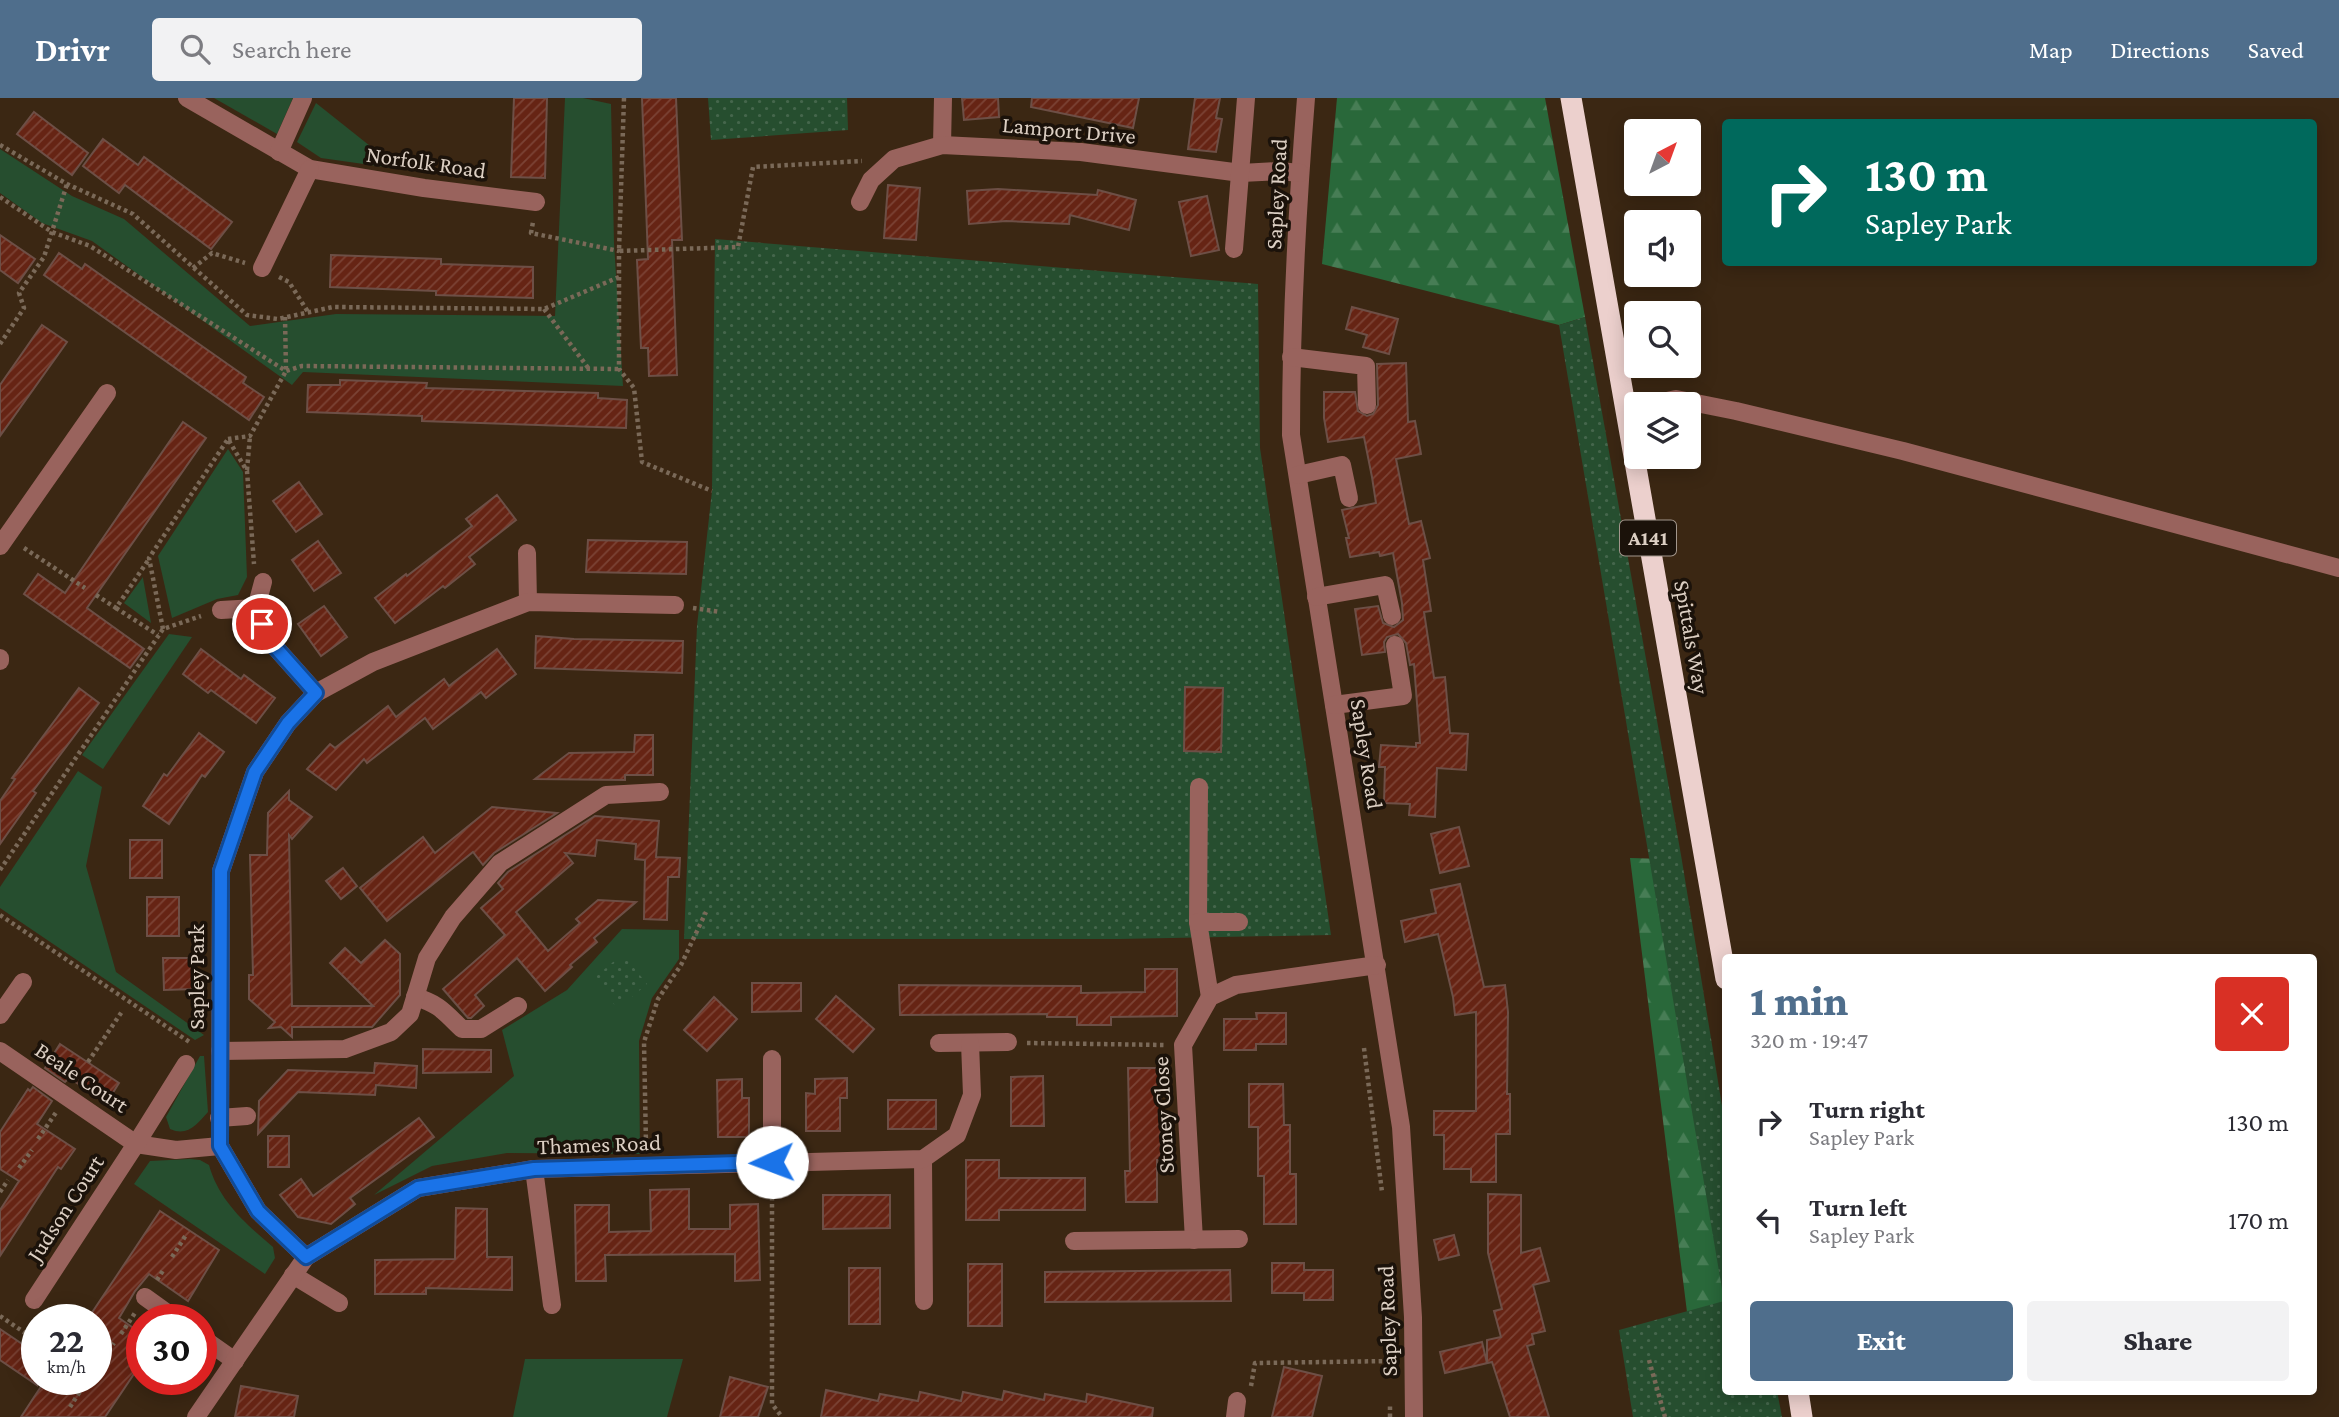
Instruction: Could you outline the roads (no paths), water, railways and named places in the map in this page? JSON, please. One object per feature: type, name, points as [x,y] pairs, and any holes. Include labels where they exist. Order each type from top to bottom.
[{"type":"highway","name":"Spittals Way","points":[[1571,98],[1628,392]]},
{"type":"highway","name":"Spittals Way","points":[[1641,469],[1722,955]]},
{"type":"highway","points":[[1799,1395],[1802,1417]]},
{"type":"street","name":"Norfolk Road","points":[[187,98],[310,169],[424,188],[536,202]]},
{"type":"street","points":[[279,152],[303,98]]},
{"type":"street","points":[[943,98],[943,145]]},
{"type":"street","points":[[1234,249],[1246,98]]},
{"type":"street","name":"Sapley Road","points":[[1306,98],[1291,357],[1291,435],[1401,1126],[1413,1317],[1414,1417]]},
{"type":"street","name":"Lamport Drive","points":[[860,202],[871,180],[894,159],[943,145],[1081,152],[1241,173],[1300,173]]},
{"type":"street","points":[[262,268],[310,169]]},
{"type":"street","points":[[1291,357],[1366,366],[1367,405]]},
{"type":"street","points":[[3,541],[107,393]]},
{"type":"street","points":[[1701,405],[1903,451],[2339,568]]},
{"type":"street","points":[[1298,475],[1342,466],[1349,498]]},
{"type":"street","points":[[527,553],[528,601]]},
{"type":"street","points":[[263,582],[256,608],[268,639],[316,693]]},
{"type":"street","points":[[1316,597],[1385,585],[1392,616]]},
{"type":"street","name":"Sapley Park","points":[[306,1257],[258,1211],[220,1146],[221,871],[255,772],[288,723],[316,693],[373,662],[528,601],[674,605]]},
{"type":"street","points":[[221,610],[256,608]]},
{"type":"street","points":[[1334,705],[1402,696],[1395,645]]},
{"type":"street","points":[[1199,788],[1198,922],[1210,998],[1236,985],[1377,965]]},
{"type":"street","points":[[220,1051],[345,1049],[391,1032],[410,1014],[427,958],[453,916],[500,863],[606,795],[660,792]]},
{"type":"street","points":[[1198,922],[1239,922]]},
{"type":"street","points":[[0,1015],[23,982]]},
{"type":"street","points":[[415,997],[442,1008],[462,1030],[481,1029],[518,1006]]},
{"type":"street","name":"Stoney Close","points":[[1194,1240],[1183,1045],[1210,998]]},
{"type":"street","points":[[939,1043],[1008,1042]]},
{"type":"street","points":[[924,1301],[923,1159],[957,1135],[972,1096],[970,1043]]},
{"type":"street","name":"Beale Court","points":[[0,1051],[136,1144],[176,1150],[220,1146]]},
{"type":"street","points":[[772,1059],[772,1162]]},
{"type":"street","name":"Beale Court","points":[[136,1144],[186,1064]]},
{"type":"street","points":[[219,1118],[247,1116]]},
{"type":"street","name":"Judson Court","points":[[34,1300],[136,1144]]},
{"type":"street","name":"Thames Road","points":[[196,1417],[306,1257],[418,1188],[534,1169],[923,1159]]},
{"type":"street","points":[[534,1169],[552,1306]]},
{"type":"street","points":[[1074,1241],[1239,1239]]},
{"type":"street","points":[[293,1275],[339,1303]]},
{"type":"street","points":[[145,1297],[155,1304]]},
{"type":"street","points":[[217,1349],[234,1361]]}]
